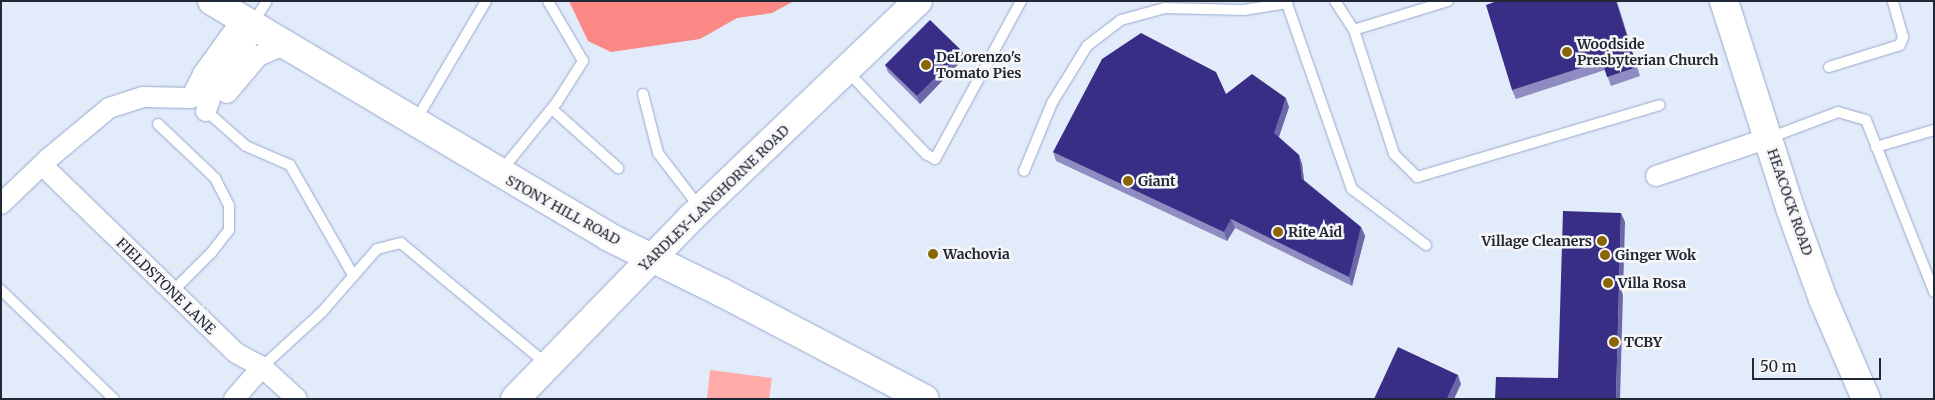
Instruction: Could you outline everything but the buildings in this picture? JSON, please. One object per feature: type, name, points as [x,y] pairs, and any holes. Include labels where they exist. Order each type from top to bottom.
[{"type":"main road","name":"STONY HILL ROAD","points":[[212,1],[284,45],[416,120],[499,174],[652,258],[925,399]]},
{"type":"main road","name":"YARDLEY-LANGHORNE ROAD","points":[[515,399],[701,208],[918,1]]},
{"type":"main road","name":"HEACOCK ROAD","points":[[1724,1],[1768,138],[1824,299],[1866,399]]},
{"type":"street","points":[[203,103],[203,74],[250,24]]},
{"type":"street","points":[[1,204],[42,165],[110,108],[127,99],[203,103],[219,99],[229,91],[242,71],[258,56],[284,45]]},
{"type":"street","points":[[1656,176],[1768,138]]},
{"type":"street","name":"FIELDSTONE LANE","points":[[42,165],[236,354],[262,367],[292,397]]},
{"type":"street","points":[[234,399],[262,367]]},
{"type":"lane","points":[[250,24],[267,1]]},
{"type":"lane","points":[[416,120],[486,1]]},
{"type":"lane","points":[[499,174],[552,108],[582,61],[548,1]]},
{"type":"lane","points":[[847,70],[926,154],[935,159],[1021,1]]},
{"type":"lane","points":[[1335,1],[1354,30],[1394,154],[1417,177],[1660,105]]},
{"type":"lane","points":[[1354,30],[1448,1]]},
{"type":"lane","points":[[1829,67],[1900,45],[1903,37],[1893,1]]},
{"type":"lane","points":[[1024,171],[1052,103],[1087,46],[1121,20],[1166,8],[1244,10],[1286,2],[1352,189],[1426,245]]},
{"type":"lane","points":[[643,94],[658,153],[701,208]]},
{"type":"lane","points":[[203,103],[246,146],[290,165],[353,275]]},
{"type":"lane","points":[[552,108],[618,168]]},
{"type":"lane","points":[[1768,138],[1838,112],[1866,120],[1934,292]]},
{"type":"lane","points":[[158,124],[215,178],[229,206],[229,230],[211,253],[172,292]]},
{"type":"lane","points":[[1876,147],[1934,130]]},
{"type":"lane","points":[[262,367],[322,312],[377,249],[401,243],[548,364]]},
{"type":"lane","points":[[1,290],[114,399]]},
{"type":"shaded area","points":[[569,1],[794,1],[772,13],[737,18],[700,39],[611,52],[588,41]]},
{"type":"shaded area","points":[[710,370],[772,378],[769,399],[707,399]]},
{"type":"place","name":"Woodside Presbyterian Church","points":[[1567,52]]},
{"type":"place","name":"DeLorenzo's Tomato Pies","points":[[926,65]]},
{"type":"place","name":"Giant","points":[[1128,181]]},
{"type":"place","name":"Rite Aid","points":[[1278,232]]},
{"type":"place","name":"Village Cleaners","points":[[1602,241]]},
{"type":"place","name":"Wachovia","points":[[933,254]]},
{"type":"place","name":"Ginger Wok","points":[[1605,255]]},
{"type":"place","name":"Villa Rosa","points":[[1608,283]]},
{"type":"place","name":"TCBY","points":[[1614,342]]}]
